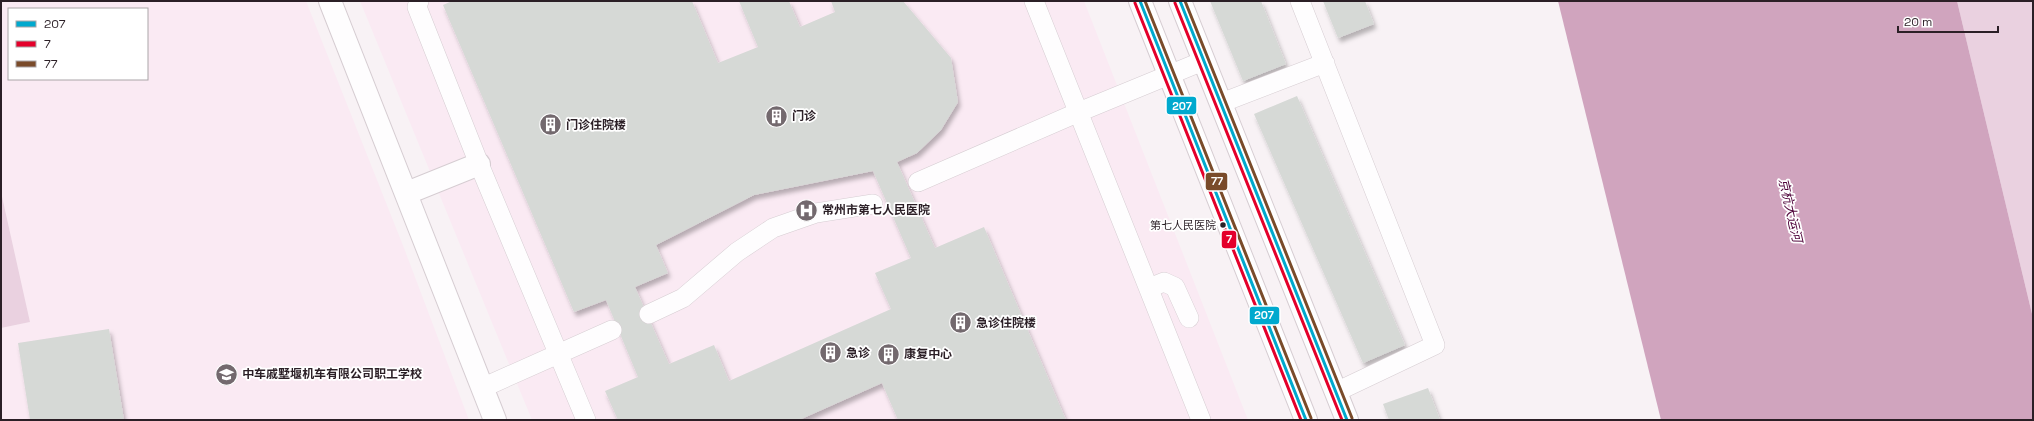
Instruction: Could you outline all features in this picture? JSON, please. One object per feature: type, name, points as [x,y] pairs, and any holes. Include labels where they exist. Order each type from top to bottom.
[{"type":"main road","points":[[330,1],[407,193],[495,420]]},
{"type":"main road","points":[[1140,1],[1306,420]]},
{"type":"main road","points":[[1180,1],[1347,420]]},
{"type":"main road","points":[[407,193],[479,164]]},
{"type":"lane","points":[[419,1],[417,7],[479,164],[586,420]]},
{"type":"lane","points":[[1034,1],[1201,420]]},
{"type":"lane","points":[[1300,1],[1434,345],[1336,392]]},
{"type":"lane","points":[[918,182],[1079,112],[1170,76],[1203,61]]},
{"type":"lane","points":[[1220,103],[1325,63]]},
{"type":"lane","points":[[648,314],[683,298],[737,252],[773,228],[816,214],[873,204]]},
{"type":"lane","points":[[1149,288],[1164,282],[1175,286],[1189,318]]},
{"type":"lane","points":[[482,388],[612,330]]},
{"type":"shaded area","points":[[1,1],[306,1],[404,248],[469,420],[1,420],[1,328],[30,322],[1,192]]},
{"type":"shaded area","name":"常州市第七人民医院","points":[[360,1],[1084,1],[1248,420],[532,420]]},
{"type":"shaded area","points":[[1957,1],[2033,1],[2033,318]]},
{"type":"shaded area","points":[[1,192],[30,322],[1,328]]},
{"type":"water","name":"京杭大运河","points":[[1558,1],[1957,1],[2033,318],[2033,420],[1661,420]]},
{"type":"building","points":[[452,1],[692,1],[718,63],[758,47],[739,1],[789,1],[800,27],[835,12],[831,1],[903,1],[951,58],[958,102],[941,130],[917,153],[897,162],[935,248],[984,227],[1066,420],[898,420],[882,383],[799,420],[618,420],[605,391],[638,377],[606,300],[574,312],[443,5]],"holes":[[[873,171],[911,258],[875,273],[891,309],[729,381],[714,345],[669,364],[635,287],[668,273],[656,245],[754,195]]]},
{"type":"building","points":[[1210,1],[1261,1],[1286,64],[1243,81]]},
{"type":"building","points":[[1323,1],[1365,1],[1374,24],[1338,38]]},
{"type":"building","points":[[1297,96],[1405,345],[1363,363],[1254,114]]},
{"type":"building","points":[[109,329],[124,420],[30,420],[18,343]]},
{"type":"building","points":[[1428,388],[1440,420],[1389,420],[1383,404]]},
{"type":"transit line","name":"207","points":[[1140,1],[1306,420]]},
{"type":"transit line","name":"77","points":[[1145,1],[1311,418]]},
{"type":"transit line","name":"207","points":[[1180,1],[1347,420]]},
{"type":"transit line","name":"77","points":[[1185,1],[1352,418]]},
{"type":"transit line","name":"7","points":[[1135,3],[1301,420]]},
{"type":"transit line","name":"7","points":[[1175,3],[1342,420]]},
{"type":"place","name":"门诊","points":[[776,116]]},
{"type":"place","name":"门诊住院楼","points":[[550,125]]},
{"type":"place","name":"常州市第七人民医院","points":[[806,210]]},
{"type":"place","name":"第七人民医院","points":[[1223,225]]},
{"type":"place","name":"急诊住院楼","points":[[960,323]]},
{"type":"place","name":"急诊","points":[[831,353]]},
{"type":"place","name":"康复中心","points":[[889,354]]},
{"type":"place","name":"中车戚墅堰机车有限公司职工学校","points":[[227,374]]}]
